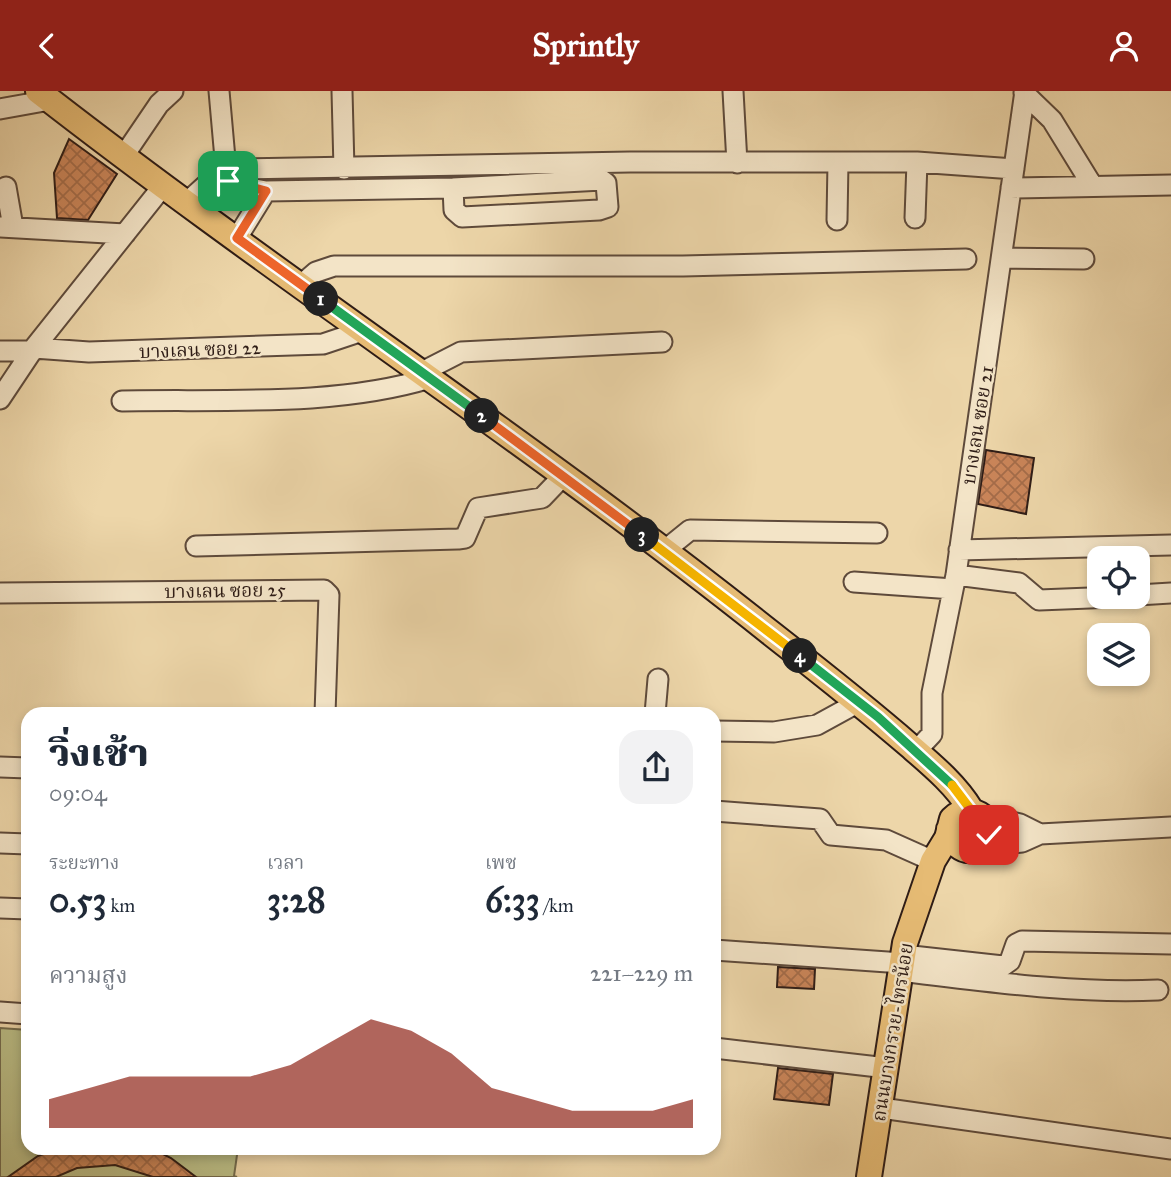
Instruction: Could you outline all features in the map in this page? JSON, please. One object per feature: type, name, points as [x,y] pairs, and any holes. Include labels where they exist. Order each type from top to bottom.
[{"type":"main road","points":[[44,96],[123,157],[365,330],[664,551],[859,702],[942,776],[963,818]]},
{"type":"main road","points":[[963,818],[989,823],[989,835],[975,848],[958,847],[951,839],[963,818]]},
{"type":"main road","name":"ถนนบางกรวย-ไทรน้อย","points":[[869,1177],[902,963],[915,909],[933,861],[963,818]]},
{"type":"main road","name":"ถนนบางกรวย-ไทรน้อย","points":[[924,890],[975,848]]},
{"type":"street","points":[[123,157],[159,104],[173,91]]},
{"type":"street","points":[[219,91],[222,173],[238,186],[266,191],[453,188],[602,180],[606,183],[608,207],[599,210],[462,217],[454,210],[453,188]]},
{"type":"street","points":[[342,91],[344,169]]},
{"type":"street","points":[[733,91],[737,163]]},
{"type":"street","points":[[1025,92],[1052,120],[1092,185]]},
{"type":"street","name":"บางเลน ซอย 21","points":[[916,751],[932,734],[932,693],[959,550],[1025,92]]},
{"type":"street","points":[[0,109],[44,96]]},
{"type":"street","points":[[187,202],[222,173],[630,162],[917,162],[1013,178],[1092,185],[1171,185]]},
{"type":"street","points":[[837,219],[838,162]]},
{"type":"street","points":[[915,218],[917,162]]},
{"type":"street","points":[[0,399],[34,350],[163,186]]},
{"type":"street","points":[[6,187],[7,227],[125,234]]},
{"type":"street","points":[[237,238],[266,191]]},
{"type":"street","points":[[1002,258],[1084,258]]},
{"type":"street","points":[[301,285],[316,272],[334,265],[683,266],[966,259]]},
{"type":"street","name":"บางเลน ซอย 22","points":[[0,351],[89,352],[323,344],[365,330]]},
{"type":"street","points":[[122,401],[339,394],[400,387],[426,375],[461,352],[662,342]]},
{"type":"street","points":[[196,546],[458,540],[466,538],[478,508],[542,498],[563,476]]},
{"type":"street","points":[[664,551],[690,530],[877,533]]},
{"type":"street","points":[[959,550],[1171,545]]},
{"type":"street","points":[[854,582],[1018,583],[1039,600],[1087,598]]},
{"type":"street","name":"บางเลน ซอย 25","points":[[0,593],[324,590],[329,595],[326,707]]},
{"type":"street","points":[[1150,594],[1171,593]]},
{"type":"street","points":[[655,707],[657,679]]},
{"type":"street","points":[[721,731],[774,732],[817,725],[859,702]]},
{"type":"street","points":[[0,767],[21,768]]},
{"type":"street","points":[[721,812],[820,819],[831,835],[886,840],[933,861]]},
{"type":"street","points":[[963,818],[1020,824],[1040,834]]},
{"type":"street","points":[[975,848],[1022,842],[1040,834],[1171,827]]},
{"type":"street","points":[[0,843],[21,844]]},
{"type":"street","points":[[0,908],[21,909]]},
{"type":"street","points":[[721,950],[902,963],[1003,966],[1010,961],[1016,944],[1022,941],[1171,944]]},
{"type":"street","points":[[902,963],[1013,983],[1131,991],[1158,990]]},
{"type":"street","points":[[0,1012],[21,1014]]},
{"type":"street","points":[[721,1049],[887,1068]]},
{"type":"street","points":[[881,1108],[1171,1149]]},
{"type":"green space","points":[[0,1028],[21,1030],[21,1155],[237,1155],[234,1176],[237,1177],[0,1177]]},
{"type":"building","points":[[69,139],[117,174],[88,220],[57,218],[54,173]]},
{"type":"building","points":[[986,450],[1034,458],[1026,514],[978,504]]},
{"type":"building","points":[[778,967],[815,969],[814,989],[777,987]]},
{"type":"building","points":[[778,1068],[833,1074],[829,1105],[774,1099]]},
{"type":"building","points":[[165,1155],[196,1177],[153,1177],[115,1165],[77,1168],[56,1177],[8,1177],[38,1156]]},
{"type":"route","points":[[228,181],[238,186],[266,191],[237,238],[725,596],[878,717],[942,776],[971,810],[989,823],[989,835]]}]
